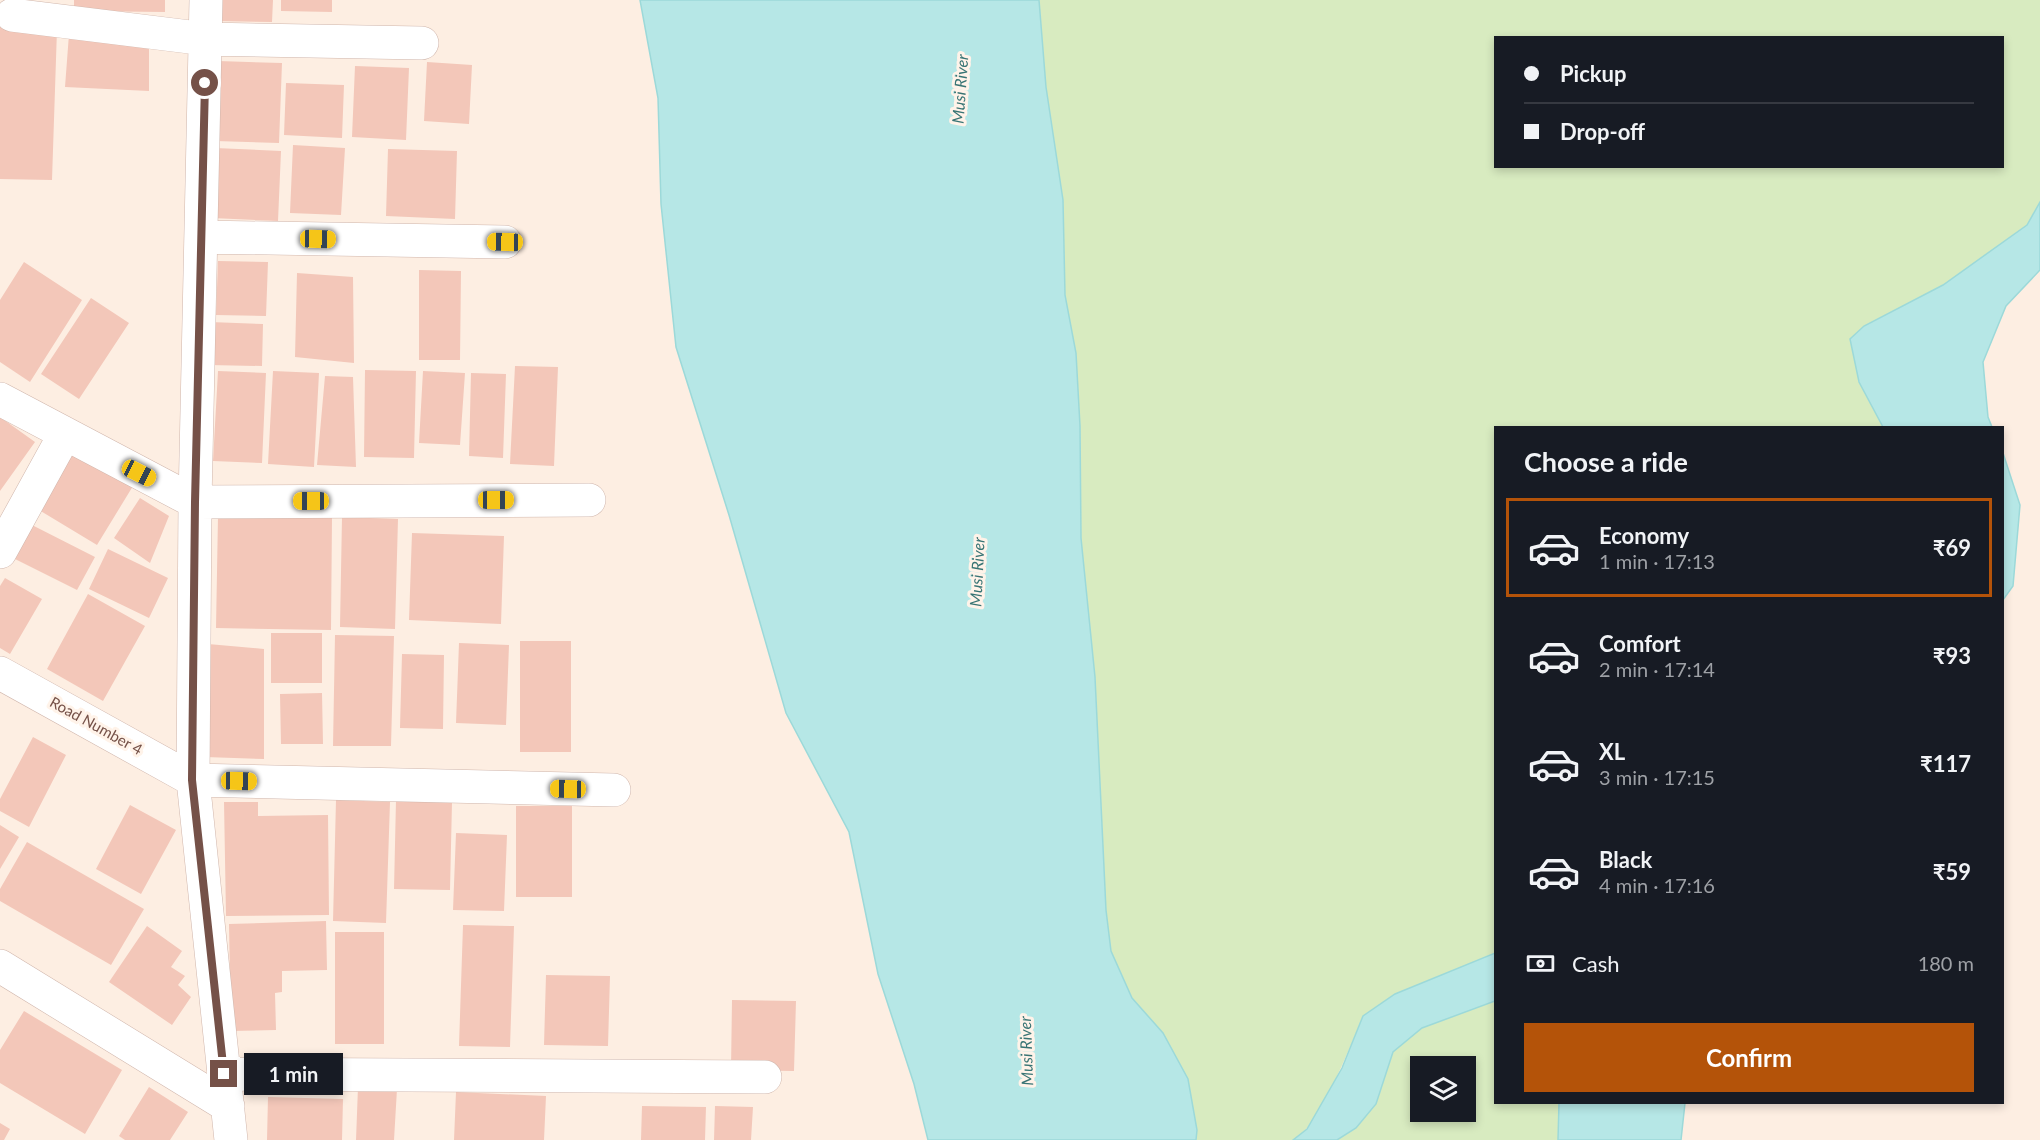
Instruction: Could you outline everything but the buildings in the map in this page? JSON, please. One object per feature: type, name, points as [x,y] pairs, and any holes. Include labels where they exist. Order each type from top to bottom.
[{"type":"street","points":[[206,0],[195,502],[192,780],[231,1140]]},
{"type":"street","points":[[12,15],[206,39],[422,43]]},
{"type":"street","points":[[202,237],[505,242]]},
{"type":"street","points":[[0,399],[195,502],[589,500]]},
{"type":"street","points":[[0,552],[65,434]]},
{"type":"street","name":"Road Number 4","points":[[0,673],[192,780]]},
{"type":"street","points":[[192,780],[615,790]]},
{"type":"street","points":[[0,966],[228,1106]]},
{"type":"street","points":[[224,1074],[765,1077]]},
{"type":"green space","points":[[1039,0],[2040,0],[2040,202],[2027,225],[1943,285],[1864,326],[1883,426],[1494,426],[1494,953],[1363,1016],[1343,1064],[1323,1103],[1303,1133],[1293,1140],[1196,1140],[1197,1130],[1163,1033],[1132,998],[1111,951],[1106,910],[1095,677],[1081,538],[1080,426],[1076,353],[1065,295],[1063,200],[1046,87]]},
{"type":"green space","points":[[1494,1001],[1494,1104],[1559,1104],[1558,1140],[1337,1140],[1356,1128],[1376,1104],[1393,1052],[1422,1028]]},
{"type":"water","name":"Musi River","points":[[640,0],[1039,0],[1046,87],[1063,200],[1065,295],[1076,353],[1080,426],[1081,538],[1095,677],[1106,910],[1111,951],[1132,998],[1163,1033],[1188,1079],[1197,1130],[1196,1140],[928,1140],[914,1084],[878,974],[849,832],[786,713],[729,515],[676,347],[661,204],[658,98]]},
{"type":"water","points":[[2040,202],[2040,270],[2006,306],[1983,362],[1988,417],[1992,426],[1882,426],[1859,382],[1850,339],[1864,326],[1943,285],[2027,225]]},
{"type":"water","points":[[2004,456],[2020,505],[2013,586],[2004,599]]},
{"type":"water","points":[[1494,953],[1494,1001],[1422,1028],[1393,1052],[1376,1104],[1356,1128],[1337,1140],[1293,1140],[1307,1129],[1342,1068],[1363,1016],[1395,994]]},
{"type":"water","points":[[1559,1104],[1685,1104],[1681,1140],[1558,1140]]},
{"type":"route","points":[[205,83],[195,502],[192,780],[224,1074]]}]
